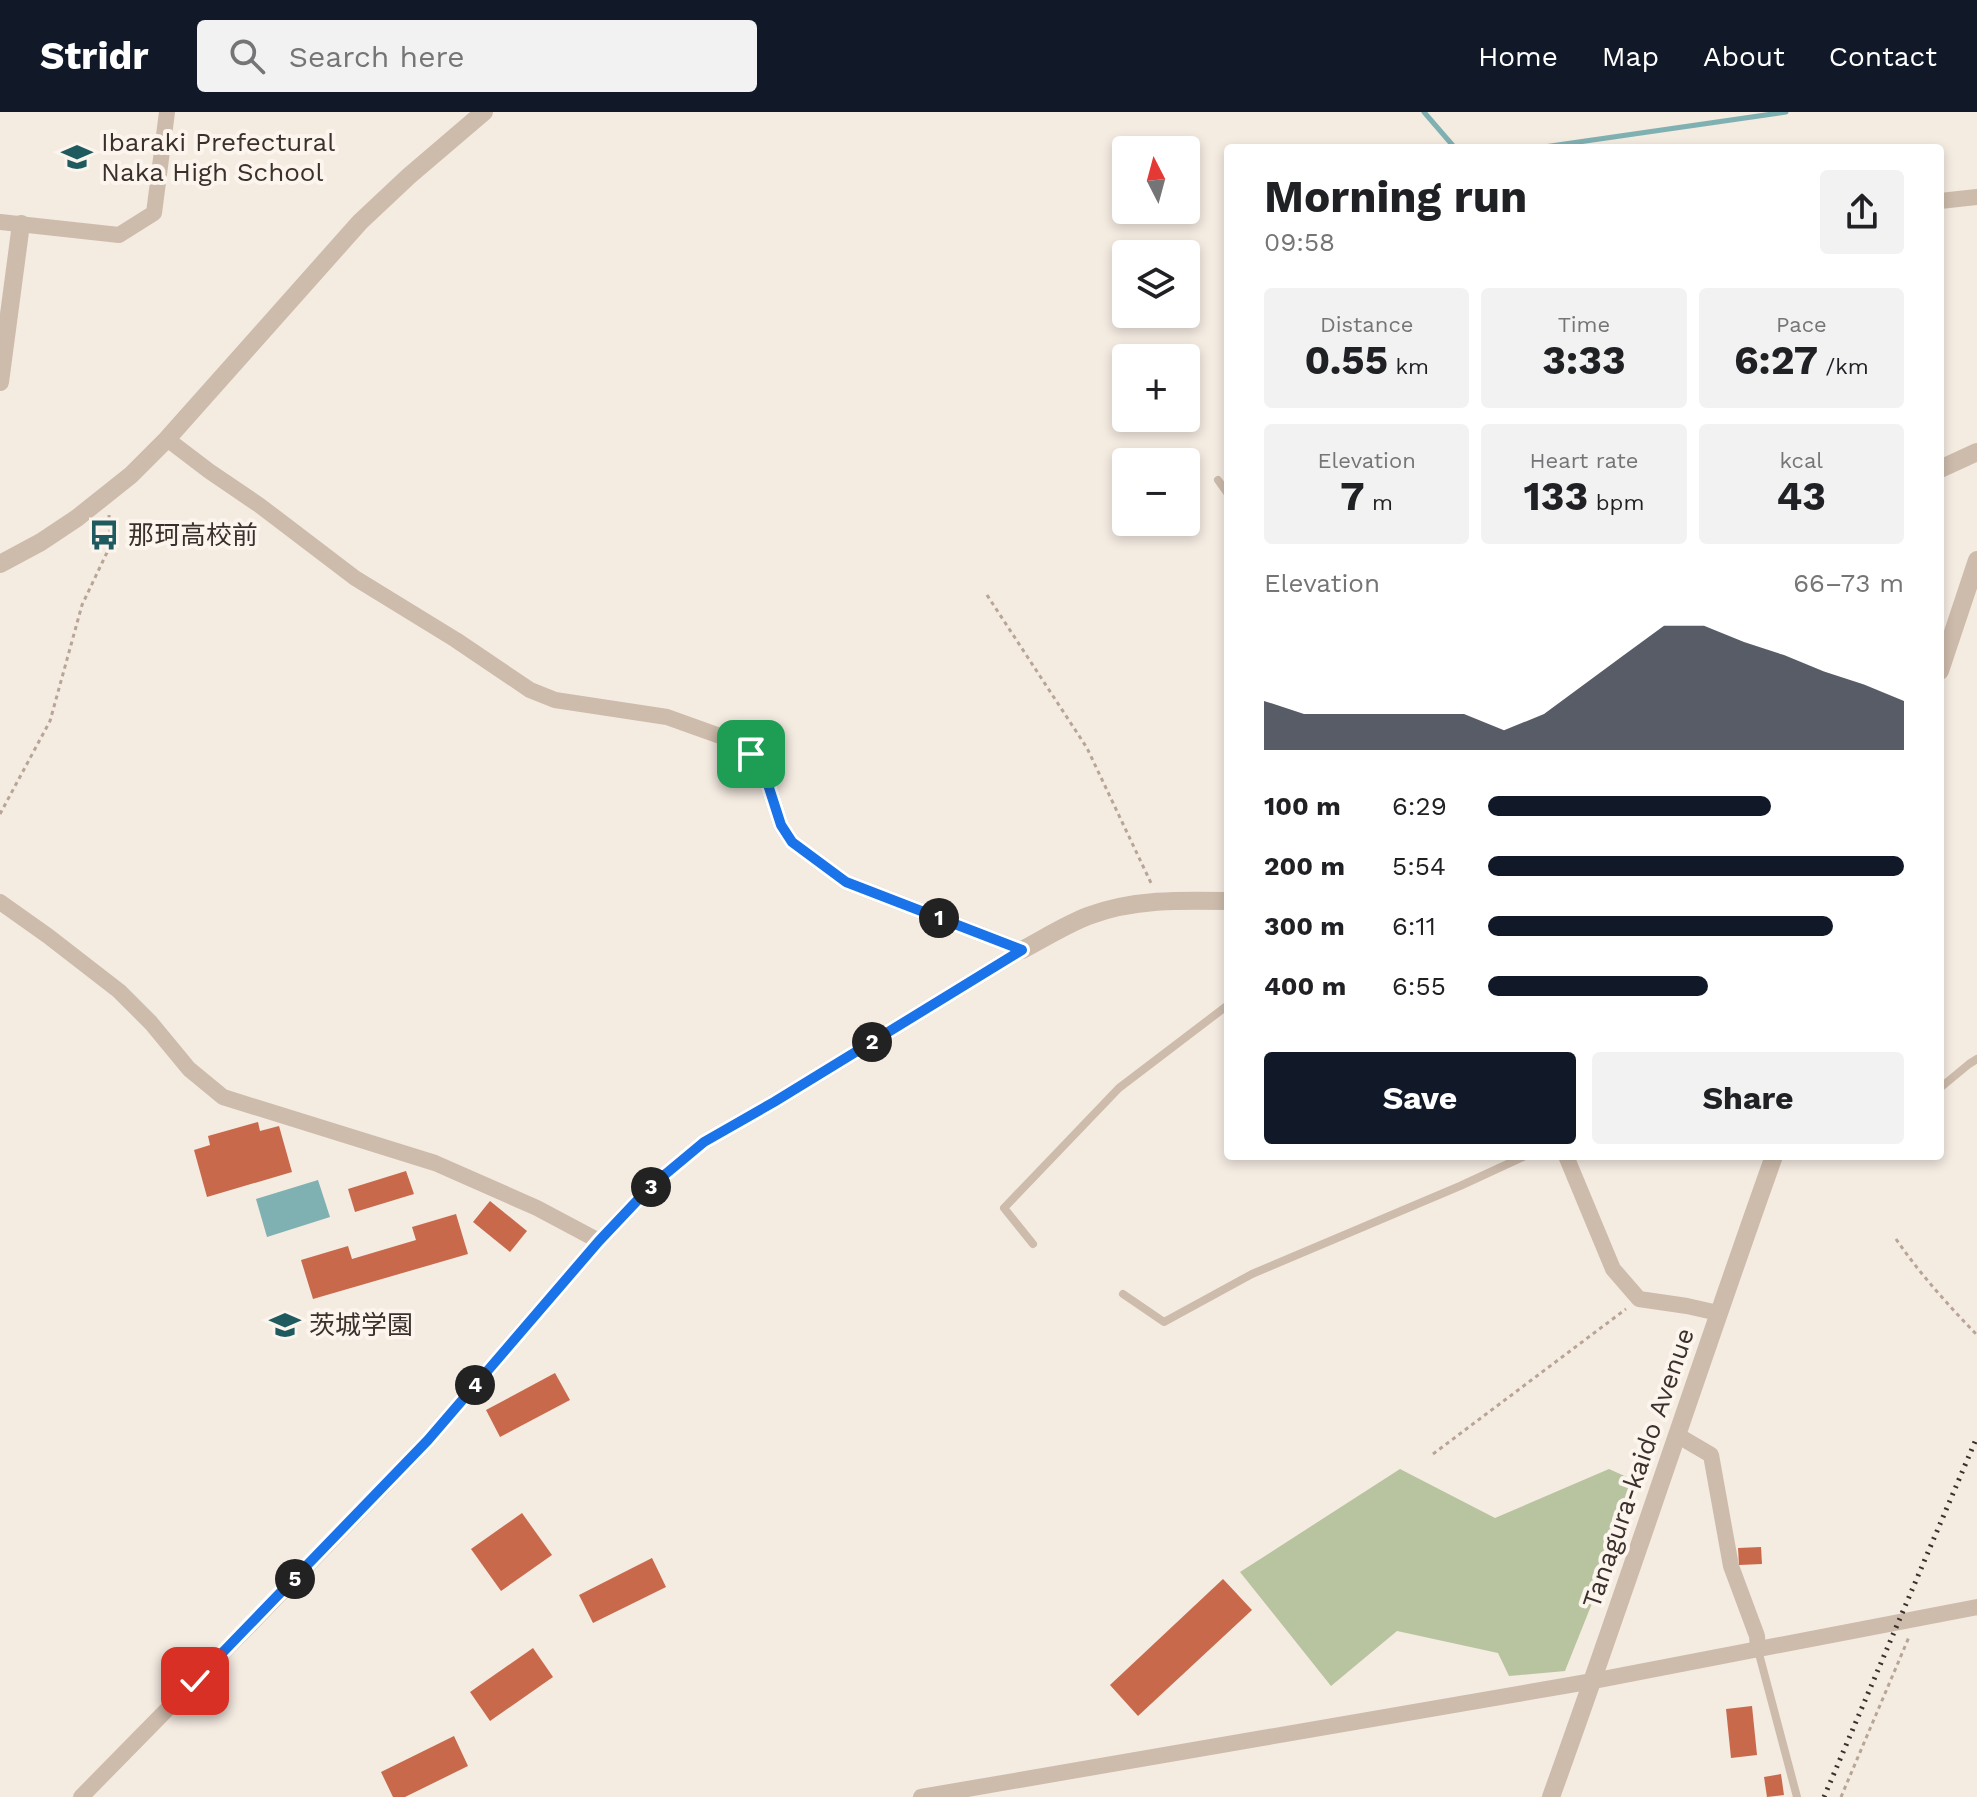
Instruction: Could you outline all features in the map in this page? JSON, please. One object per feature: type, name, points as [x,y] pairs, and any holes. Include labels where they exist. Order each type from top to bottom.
[{"type":"street","points":[[0,222],[119,235],[154,213],[167,112]]},
{"type":"street","points":[[0,564],[41,542],[131,475],[167,439],[360,222],[484,112]]},
{"type":"street","points":[[1944,201],[1977,197]]},
{"type":"street","points":[[0,382],[21,224]]},
{"type":"street","points":[[167,439],[355,578],[530,690],[555,700],[667,717],[720,736],[751,754],[762,766],[781,825],[792,842],[846,882],[1022,950]]},
{"type":"street","points":[[1944,467],[1977,452]]},
{"type":"street","points":[[1944,659],[1977,560]]},
{"type":"street","points":[[81,1797],[428,1440],[599,1241],[650,1187],[704,1142],[1022,950],[1088,916],[1138,902],[1224,901]]},
{"type":"street","points":[[0,902],[119,991],[151,1023],[189,1069],[223,1097],[435,1163],[537,1208],[599,1241]]},
{"type":"street","points":[[1568,1160],[1613,1269],[1639,1299],[1718,1313]]},
{"type":"street","name":"Tanagura-kaido Avenue","points":[[1551,1797],[1773,1160]]},
{"type":"street","points":[[1677,1435],[1711,1455],[1731,1566],[1757,1636],[1758,1650]]},
{"type":"street","points":[[921,1797],[1593,1681],[1977,1607]]},
{"type":"lane","points":[[1218,480],[1224,488]]},
{"type":"lane","points":[[1033,1244],[1004,1208],[1119,1088],[1224,1008]]},
{"type":"lane","points":[[1944,1085],[1977,1059]]},
{"type":"lane","points":[[1123,1294],[1164,1322],[1252,1274],[1516,1160]]},
{"type":"lane","points":[[1758,1650],[1797,1797]]},
{"type":"path","points":[[0,814],[50,721],[82,605],[111,544],[108,495]]},
{"type":"path","points":[[987,595],[1087,748],[1159,901]]},
{"type":"path","points":[[1896,1239],[1916,1267],[1977,1335]]},
{"type":"path","points":[[1433,1454],[1639,1299]]},
{"type":"path","points":[[1841,1797],[1917,1619]]},
{"type":"green space","points":[[1400,1469],[1495,1518],[1609,1469],[1640,1483],[1565,1671],[1509,1676],[1498,1653],[1397,1631],[1331,1686],[1240,1572]]},
{"type":"water","points":[[318,1180],[330,1217],[267,1237],[256,1199]]},
{"type":"building","points":[[258,1122],[260,1131],[279,1126],[292,1172],[207,1197],[194,1150],[210,1145],[208,1136]]},
{"type":"building","points":[[406,1171],[414,1194],[355,1212],[348,1189]]},
{"type":"building","points":[[490,1201],[527,1231],[510,1252],[473,1222]]},
{"type":"building","points":[[456,1214],[468,1254],[313,1299],[301,1260],[348,1246],[352,1259],[416,1240],[412,1227]]},
{"type":"building","points":[[555,1373],[570,1400],[500,1437],[486,1410]]},
{"type":"building","points":[[522,1513],[552,1555],[501,1591],[471,1549]]},
{"type":"building","points":[[1761,1547],[1762,1564],[1739,1565],[1738,1548]]},
{"type":"building","points":[[652,1558],[666,1587],[593,1623],[579,1595]]},
{"type":"building","points":[[1223,1579],[1252,1610],[1138,1716],[1110,1685]]},
{"type":"building","points":[[533,1648],[553,1677],[490,1721],[470,1692]]},
{"type":"building","points":[[1752,1706],[1757,1755],[1731,1758],[1726,1709]]},
{"type":"building","points":[[454,1736],[468,1766],[405,1797],[393,1797],[381,1772]]},
{"type":"building","points":[[1781,1774],[1784,1795],[1767,1797],[1764,1777]]},
{"type":"waterway","points":[[1424,112],[1452,144]]},
{"type":"waterway","points":[[1565,144],[1786,112]]},
{"type":"railway","points":[[1824,1797],[1977,1437]]},
{"type":"place","name":"Ibaraki Prefectural Naka High School","points":[[77,157]]},
{"type":"place","name":"那珂高校前","points":[[104,535]]},
{"type":"place","name":"茨城学園","points":[[285,1325]]},
{"type":"route","points":[[195,1681],[428,1440],[599,1241],[650,1187],[704,1142],[1022,950],[846,882],[792,842],[781,825],[762,766],[751,754]]}]
